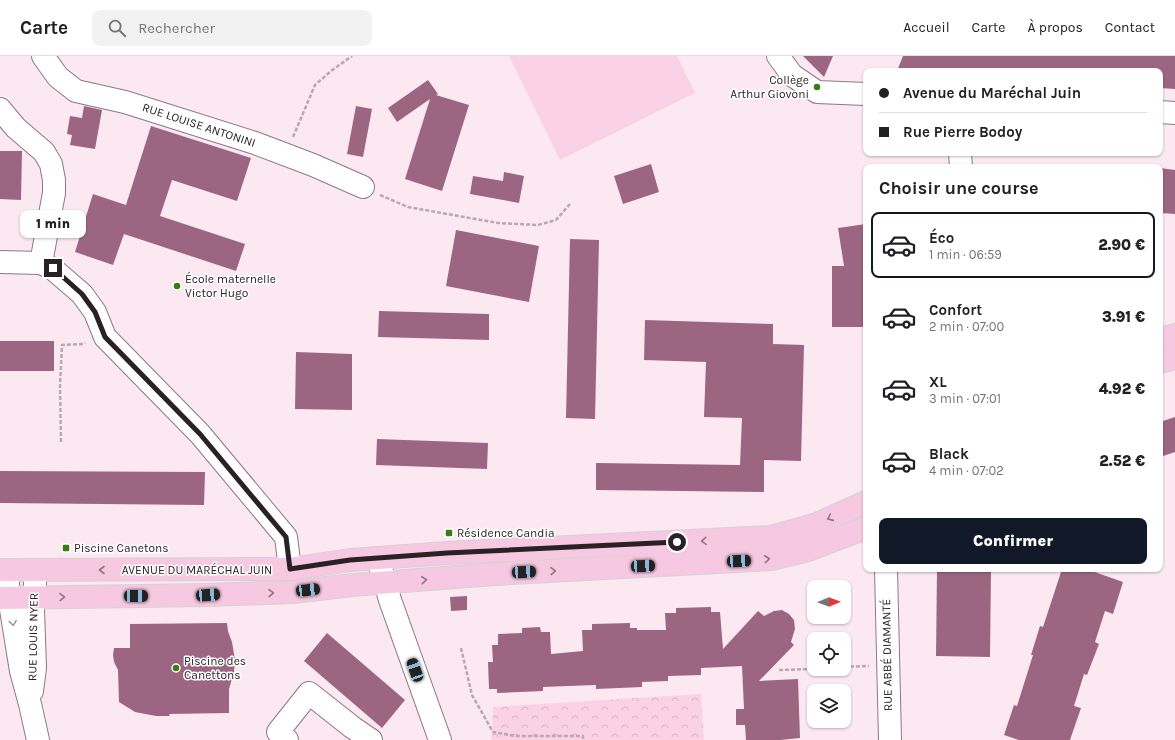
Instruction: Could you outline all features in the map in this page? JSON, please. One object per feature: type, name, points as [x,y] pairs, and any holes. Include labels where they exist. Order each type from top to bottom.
[{"type":"main road","points":[[1163,338],[1175,335]]},
{"type":"main road","points":[[1163,361],[1175,358]]},
{"type":"main road","name":"AVENUE DU MARÉCHAL JUIN","points":[[3,570],[290,569],[350,560],[447,553],[771,537],[817,524],[863,503]]},
{"type":"main road","name":"AVENUE DU MARÉCHAL JUIN","points":[[4,598],[208,595],[293,592],[495,574],[771,559],[808,550],[863,529]]},
{"type":"street","name":"RUE LOUISE ANTONINI","points":[[43,56],[58,77],[76,91],[125,102],[255,143],[286,154],[363,187]]},
{"type":"street","points":[[778,56],[792,75],[817,92],[863,94]]},
{"type":"street","points":[[0,109],[16,128],[44,152],[51,164],[54,180],[54,193],[41,263]]},
{"type":"street","points":[[1163,112],[1175,113]]},
{"type":"street","points":[[0,262],[41,263],[53,268],[82,294],[95,312],[105,337],[200,434],[286,537],[290,569]]},
{"type":"street","points":[[378,558],[390,600],[440,740]]},
{"type":"street","name":"RUE LOUIS NYER","points":[[3,570],[4,598],[20,671],[30,704],[38,740]]},
{"type":"street","name":"RUE LOUIS NYER","points":[[30,704],[35,668],[33,598],[36,570]]},
{"type":"street","name":"RUE ABBÉ DIAMANTÉ","points":[[886,572],[887,665],[890,740]]},
{"type":"street","points":[[287,740],[278,732],[310,693],[347,734],[371,740]]},
{"type":"path","points":[[286,154],[315,86],[331,71],[352,56]]},
{"type":"path","points":[[363,187],[408,207],[498,223],[538,225],[556,220],[570,204]]},
{"type":"path","points":[[61,442],[60,386],[62,345],[84,344],[101,327]]},
{"type":"path","points":[[461,648],[472,695],[493,732],[515,736],[583,736],[583,740]]},
{"type":"path","points":[[851,667],[887,665]]},
{"type":"path","points":[[779,670],[807,669]]},
{"type":"green space","points":[[509,56],[677,56],[695,93],[560,160]]},
{"type":"green space","points":[[701,694],[704,740],[492,740],[493,707]]},
{"type":"building","points":[[803,56],[833,56],[824,77]]},
{"type":"building","points":[[903,56],[1175,56],[1175,89],[1163,88],[1163,68],[898,68]]},
{"type":"building","points":[[428,80],[438,94],[436,95],[469,105],[442,191],[405,179],[430,99],[397,122],[388,108]]},
{"type":"building","points":[[84,106],[102,110],[95,149],[70,145],[72,135],[67,134],[70,116],[82,118]]},
{"type":"building","points":[[356,106],[372,109],[363,157],[347,154]]},
{"type":"building","points":[[151,126],[251,158],[237,201],[172,180],[160,216],[245,244],[236,271],[124,234],[113,265],[75,252],[93,194],[126,205]]},
{"type":"building","points":[[0,151],[22,151],[21,200],[0,199]]},
{"type":"building","points":[[651,164],[659,192],[623,204],[614,176]]},
{"type":"building","points":[[1163,168],[1175,170],[1175,214],[1163,213]]},
{"type":"building","points":[[504,172],[524,176],[519,203],[470,194],[473,176],[503,181]]},
{"type":"building","points":[[863,224],[863,327],[832,327],[832,266],[844,266],[838,228]]},
{"type":"building","points":[[456,230],[539,246],[529,302],[446,286]]},
{"type":"building","points":[[570,239],[599,240],[595,419],[566,418]]},
{"type":"building","points":[[379,311],[489,314],[489,340],[378,337]]},
{"type":"building","points":[[645,320],[773,324],[773,344],[804,345],[801,461],[764,460],[764,492],[596,490],[596,463],[740,465],[742,418],[704,417],[706,362],[644,360]]},
{"type":"building","points":[[0,341],[54,341],[54,371],[0,371]]},
{"type":"building","points":[[296,352],[352,354],[352,410],[295,409]]},
{"type":"building","points":[[1175,417],[1175,452],[1163,456],[1163,421]]},
{"type":"building","points":[[377,439],[488,443],[487,469],[376,465]]},
{"type":"building","points":[[0,471],[205,472],[204,505],[0,503]]},
{"type":"building","points":[[937,572],[991,572],[990,657],[936,656]]},
{"type":"building","points":[[1061,572],[1095,572],[1123,582],[1113,614],[1105,611],[1095,642],[1099,644],[1087,675],[1084,674],[1074,706],[1081,708],[1070,740],[1019,740],[1004,735],[1014,705],[1017,706],[1033,655],[1031,655],[1040,626],[1043,627]]},
{"type":"building","points":[[467,596],[467,610],[451,611],[450,597]]},
{"type":"building","points":[[711,607],[711,612],[720,612],[723,649],[758,611],[764,616],[774,611],[782,610],[789,614],[794,620],[795,629],[791,642],[794,645],[759,681],[798,679],[800,738],[780,740],[746,740],[745,725],[736,725],[736,709],[744,709],[742,666],[701,668],[701,675],[668,676],[668,681],[642,682],[642,687],[596,689],[596,685],[543,687],[543,691],[497,693],[497,689],[489,689],[488,662],[493,662],[492,645],[498,645],[498,634],[522,633],[522,628],[540,627],[541,632],[550,632],[551,654],[583,651],[582,630],[592,630],[592,624],[630,623],[630,628],[637,628],[637,630],[666,630],[665,613],[676,613],[676,608]]},
{"type":"building","name":"Piscine des Canettons","points":[[227,623],[235,660],[234,672],[229,689],[229,713],[169,714],[170,716],[156,716],[135,712],[119,702],[118,670],[114,662],[113,655],[114,648],[130,648],[130,624]]},
{"type":"building","points":[[327,633],[405,700],[382,728],[304,661]]},
{"type":"place","name":"Collège Arthur Giovoni","points":[[817,87]]},
{"type":"place","name":"École maternelle Victor Hugo","points":[[177,286]]},
{"type":"place","name":"Résidence Candia","points":[[449,533]]},
{"type":"place","name":"Piscine Canetons","points":[[66,548]]},
{"type":"place","name":"Piscine des Canettons","points":[[176,668]]},
{"type":"route","points":[[53,268],[82,294],[95,312],[105,337],[200,434],[286,537],[290,569],[350,560],[447,553],[677,542]]}]
